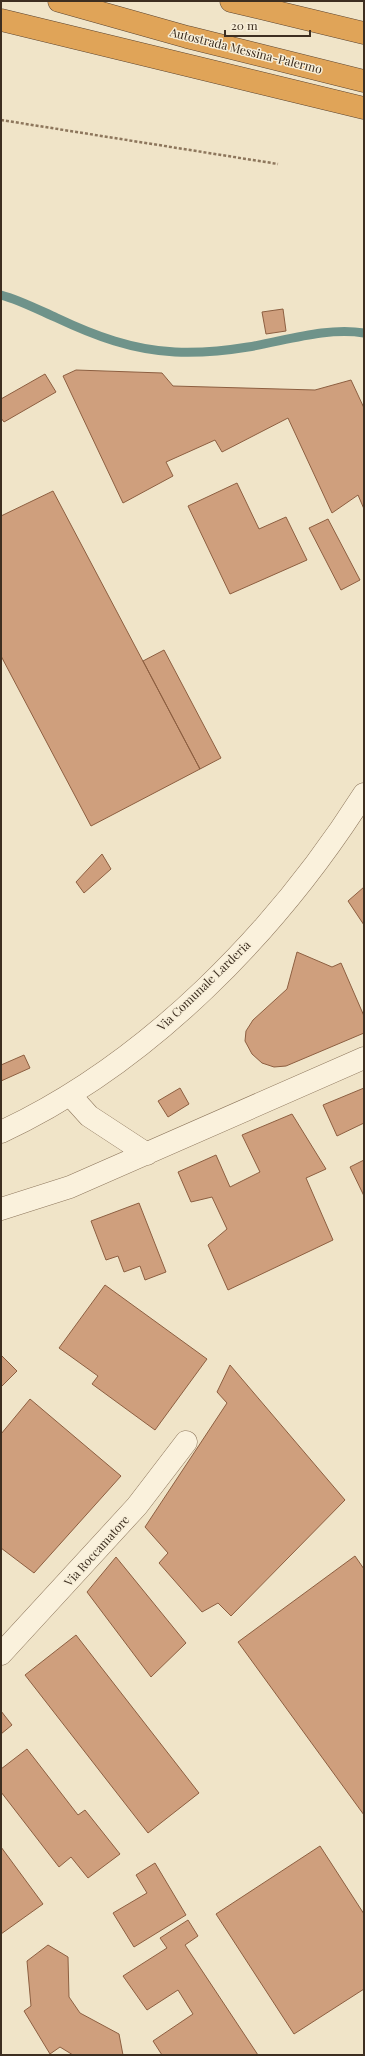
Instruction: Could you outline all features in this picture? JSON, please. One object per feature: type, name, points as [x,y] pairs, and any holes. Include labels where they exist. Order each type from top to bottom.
[{"type":"highway","name":"Autostrada Messina-Palermo","points":[[59,1],[187,37],[364,81]]},
{"type":"highway","points":[[231,1],[364,33]]},
{"type":"highway","points":[[1,20],[364,108]]},
{"type":"street","name":"Via Comunale Larderia","points":[[1,1132],[71,1096],[106,1072],[162,1027],[236,957],[304,880],[325,852],[364,794]]},
{"type":"street","points":[[1,1209],[70,1187],[364,1058]]},
{"type":"street","points":[[71,1096],[89,1116],[147,1154]]},
{"type":"street","name":"Via Roccamatore","points":[[1,1654],[137,1506],[186,1442]]},
{"type":"path","points":[[1,120],[278,164]]},
{"type":"building","points":[[283,309],[286,331],[266,334],[262,312]]},
{"type":"building","points":[[76,370],[162,373],[173,386],[315,390],[351,380],[364,408],[364,509],[358,495],[332,513],[288,418],[222,452],[215,440],[166,462],[173,476],[123,503],[63,376]]},
{"type":"building","points":[[45,374],[56,392],[4,422],[1,418],[1,399]]},
{"type":"building","points":[[237,483],[259,529],[286,517],[307,560],[230,594],[188,506]]},
{"type":"building","points":[[53,491],[200,769],[91,826],[1,656],[1,516]]},
{"type":"building","points":[[328,519],[360,580],[341,590],[309,528]]},
{"type":"building","points":[[164,650],[221,758],[200,769],[143,661]]},
{"type":"building","points":[[102,854],[111,869],[84,893],[76,882]]},
{"type":"building","points":[[364,887],[364,925],[348,901]]},
{"type":"building","points":[[297,952],[332,967],[341,963],[364,1016],[364,1033],[286,1066],[274,1067],[262,1063],[252,1054],[245,1041],[246,1031],[253,1020],[287,989]]},
{"type":"building","points":[[24,1055],[30,1068],[1,1081],[1,1065]]},
{"type":"building","points":[[180,1088],[189,1104],[168,1117],[158,1101]]},
{"type":"building","points":[[364,1088],[364,1123],[337,1136],[323,1105]]},
{"type":"building","points":[[292,1114],[326,1169],[306,1178],[333,1240],[228,1290],[208,1245],[227,1229],[212,1197],[191,1202],[178,1172],[216,1155],[230,1187],[260,1172],[242,1135]]},
{"type":"building","points":[[364,1160],[364,1196],[350,1167]]},
{"type":"building","points":[[139,1203],[166,1272],[145,1280],[140,1266],[124,1272],[118,1256],[106,1260],[91,1221]]},
{"type":"building","points":[[105,1285],[207,1359],[155,1430],[92,1384],[98,1376],[59,1348]]},
{"type":"building","points":[[1,1355],[17,1371],[1,1387]]},
{"type":"building","points":[[230,1365],[345,1500],[231,1616],[218,1603],[202,1612],[159,1563],[168,1553],[145,1527],[227,1403],[217,1392]]},
{"type":"building","points":[[30,1399],[121,1476],[34,1573],[1,1548],[1,1434]]},
{"type":"building","points":[[355,1556],[364,1569],[364,1815],[238,1642]]},
{"type":"building","points":[[116,1557],[186,1643],[151,1677],[87,1592]]},
{"type":"building","points":[[76,1635],[199,1793],[148,1833],[25,1675]]},
{"type":"building","points":[[1,1711],[12,1725],[1,1734]]},
{"type":"building","points":[[27,1749],[78,1815],[85,1810],[120,1854],[88,1878],[71,1857],[59,1867],[1,1792],[1,1769]]},
{"type":"building","points":[[320,1846],[364,1914],[364,1989],[294,2034],[216,1914]]},
{"type":"building","points":[[1,1847],[43,1904],[1,1934]]},
{"type":"building","points":[[155,1863],[186,1915],[134,1947],[113,1913],[147,1893],[136,1875]]},
{"type":"building","points":[[188,1920],[198,1936],[185,1945],[258,2055],[162,2055],[153,2041],[193,2014],[178,1990],[147,2010],[123,1976],[167,1948],[160,1938]]},
{"type":"building","points":[[48,1945],[68,1957],[69,1997],[80,2013],[119,2034],[123,2055],[73,2055],[60,2047],[50,2054],[24,2011],[31,2006],[27,1961]]},
{"type":"waterway","points":[[1,295],[22,302],[71,325],[114,341],[159,351],[221,351],[320,333],[364,333]]}]
